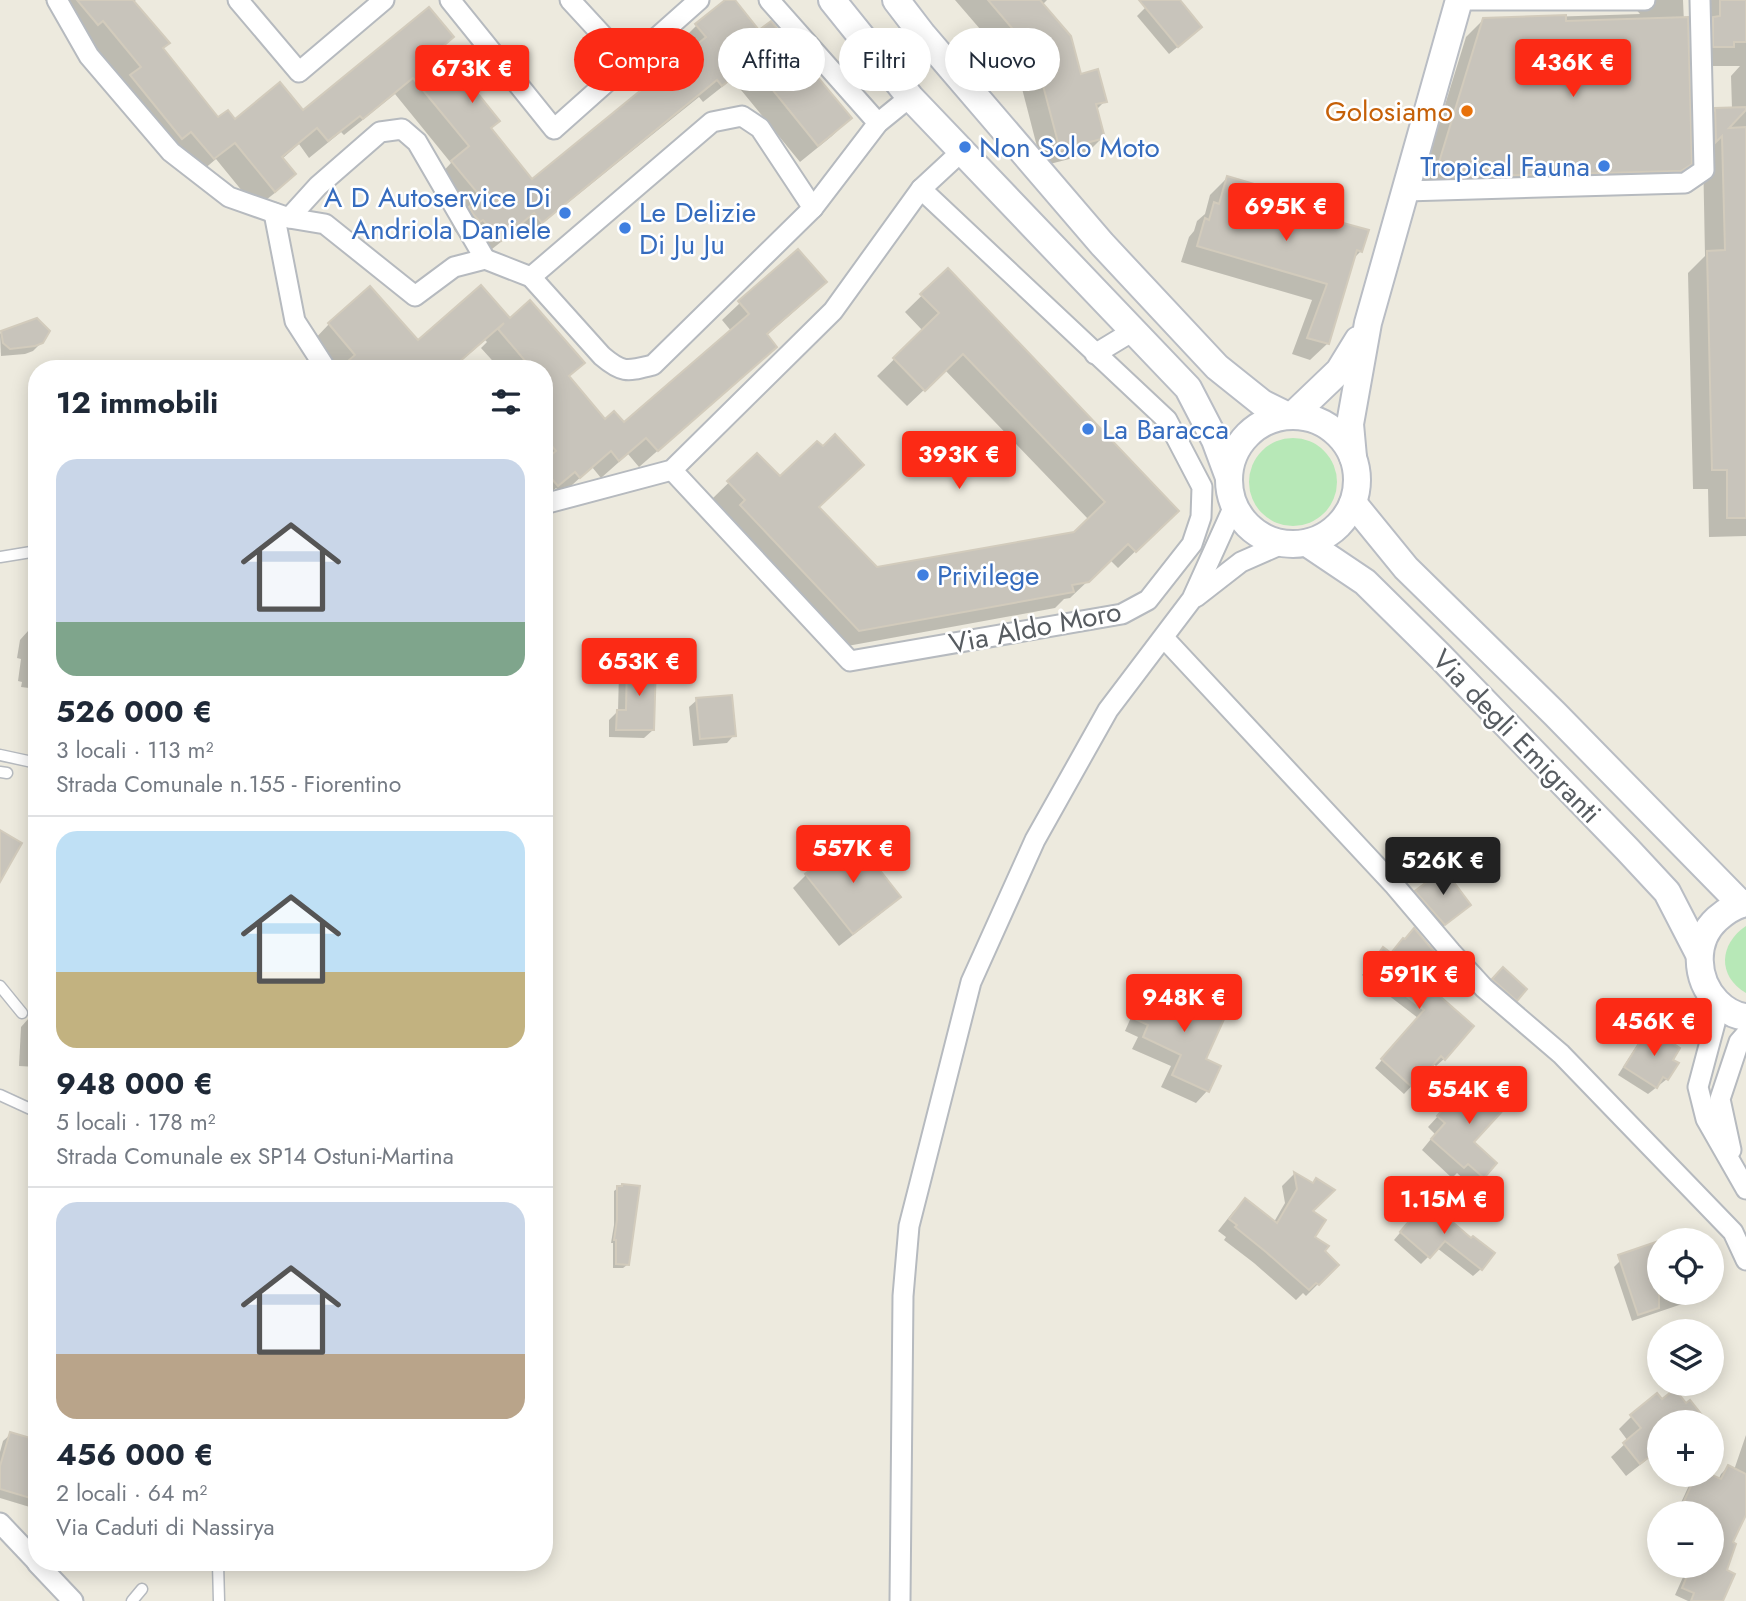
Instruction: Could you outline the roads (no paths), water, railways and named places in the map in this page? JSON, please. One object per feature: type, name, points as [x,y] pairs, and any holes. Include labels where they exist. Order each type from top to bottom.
[{"type":"main road","points":[[832,0],[910,97],[1188,388],[1215,440],[1228,475],[1234,506],[1245,524],[1262,537],[1295,543],[1326,535],[1343,521],[1353,503],[1357,472],[1350,424],[1368,323],[1459,0]]},
{"type":"main road","points":[[896,0],[1102,244],[1217,367],[1262,403],[1290,416]]},
{"type":"main road","points":[[1290,416],[1339,371],[1368,323]]},
{"type":"main road","points":[[1228,475],[1232,458],[1241,442],[1254,429],[1270,420],[1290,416],[1312,418],[1329,427],[1344,440],[1353,457]]},
{"type":"main road","name":"Via degli Emigranti","points":[[1353,503],[1406,568],[1743,903],[1725,911],[1713,923],[1703,938],[1700,965]]},
{"type":"main road","name":"Via degli Emigranti","points":[[1295,543],[1365,582],[1628,849],[1667,892],[1700,965],[1709,993],[1723,1007],[1740,1017],[1746,1017]]},
{"type":"street","points":[[57,0],[89,56],[171,152],[229,197],[282,215],[325,224],[415,296],[454,267],[485,259],[531,277],[602,356],[614,366],[629,371],[653,365],[813,208],[878,123],[910,97]]},
{"type":"street","points":[[238,0],[299,72],[384,0]]},
{"type":"street","points":[[570,0],[596,28]]},
{"type":"street","points":[[668,28],[699,0]]},
{"type":"street","points":[[769,0],[878,123]]},
{"type":"street","points":[[1459,0],[1645,0]]},
{"type":"street","points":[[1406,191],[1685,183],[1704,170],[1700,0]]},
{"type":"street","points":[[455,2],[554,129],[598,91]]},
{"type":"street","points":[[531,277],[712,122],[743,116],[760,128],[813,208]]},
{"type":"street","points":[[282,215],[380,132],[401,129],[417,142],[485,259]]},
{"type":"street","points":[[553,502],[672,470],[833,310],[921,189],[962,152]]},
{"type":"street","name":"Via Aldo Moro","points":[[672,470],[850,661],[1122,614],[1148,600],[1192,544],[1202,517],[1202,487],[1167,420],[921,189]]},
{"type":"street","points":[[282,215],[295,321],[320,360]]},
{"type":"street","points":[[1095,354],[1133,331]]},
{"type":"street","points":[[900,1601],[903,1296],[909,1226],[971,982],[1035,840],[1108,710],[1192,599],[1234,506]]},
{"type":"street","points":[[1192,599],[1241,562],[1295,543]]},
{"type":"street","points":[[1164,638],[1395,886],[1484,988],[1560,1054],[1733,1232],[1746,1260]]},
{"type":"street","points":[[1700,965],[1715,1023],[1699,1087],[1706,1119],[1746,1189]]},
{"type":"street","points":[[1735,1168],[1720,1099],[1739,1042],[1746,1034]]},
{"type":"street","points":[[0,1523],[28,1553]]},
{"type":"street","points":[[45,1571],[73,1601]]},
{"type":"lane","points":[[0,557],[28,552]]},
{"type":"lane","points":[[0,755],[28,761]]},
{"type":"lane","points":[[0,986],[22,1013]]},
{"type":"lane","points":[[0,1095],[28,1108]]},
{"type":"lane","points":[[218,1571],[219,1601]]},
{"type":"lane","points":[[132,1601],[142,1590]]},
{"type":"place","name":"Golosiamo","points":[[1467,111]]},
{"type":"place","name":"Non Solo Moto","points":[[965,147]]},
{"type":"place","name":"Tropical Fauna","points":[[1604,166]]},
{"type":"place","name":"A D Autoservice Di Andriola Daniele","points":[[565,213]]},
{"type":"place","name":"Le Delizie Di Ju Ju","points":[[625,228]]},
{"type":"place","name":"La Baracca","points":[[1088,429]]},
{"type":"place","name":"Privilege","points":[[923,575]]}]
